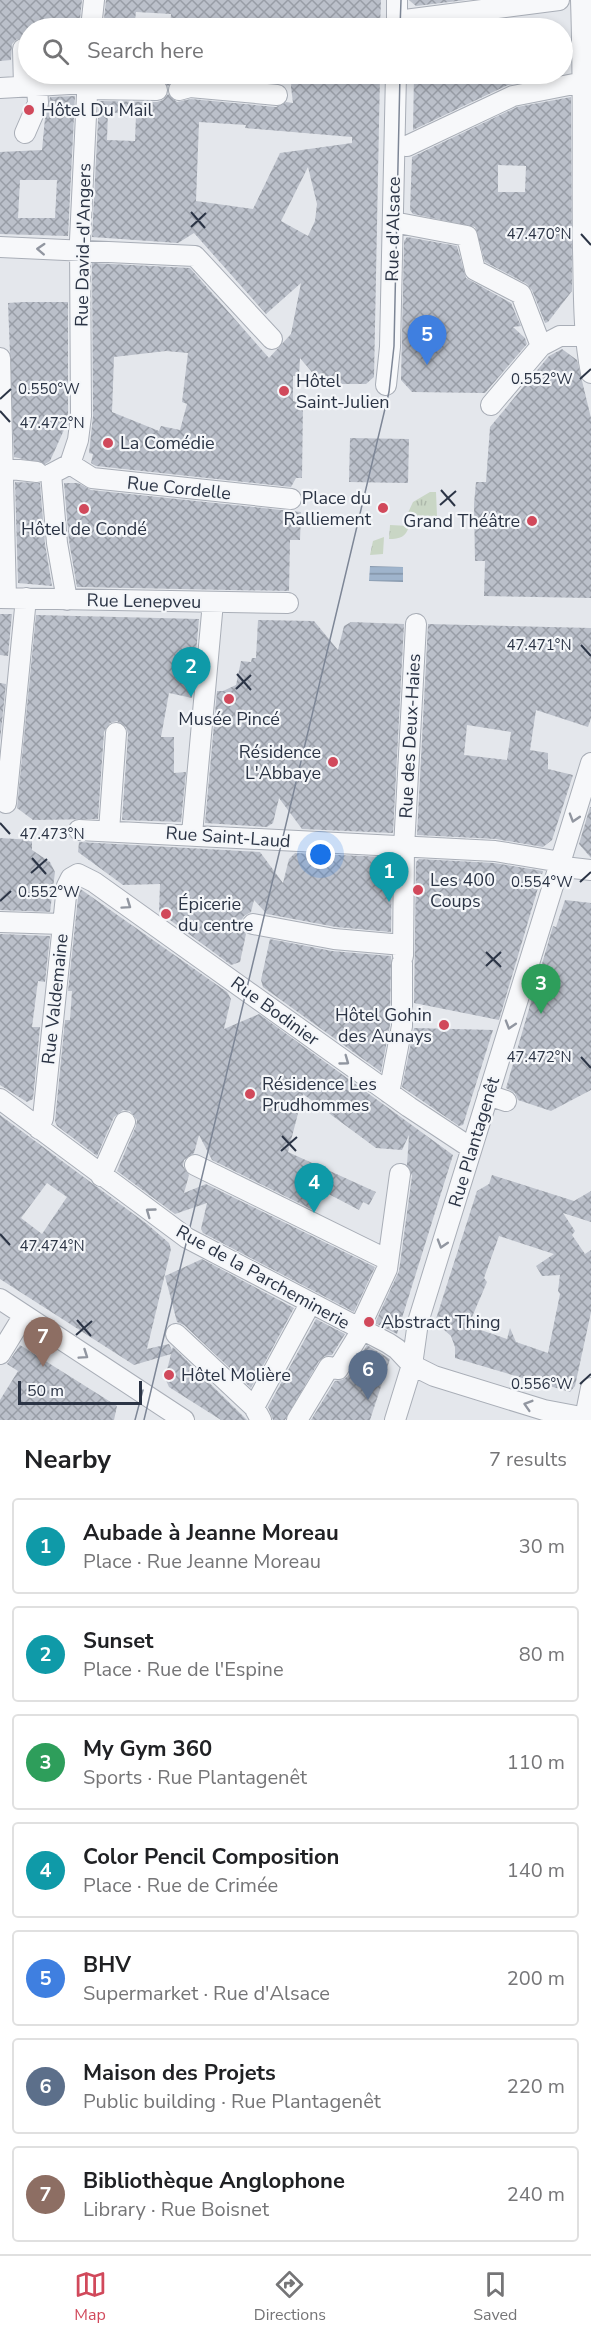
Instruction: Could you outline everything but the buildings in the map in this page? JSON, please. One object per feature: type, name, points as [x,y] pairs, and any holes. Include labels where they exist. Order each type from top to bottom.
[{"type":"street","points":[[93,18],[94,0]]},
{"type":"street","points":[[397,0],[397,18]]},
{"type":"street","points":[[441,18],[559,0]]},
{"type":"street","points":[[581,0],[587,234],[585,336],[591,373]]},
{"type":"street","points":[[407,146],[513,96],[584,82]]},
{"type":"street","points":[[0,88],[59,84]]},
{"type":"street","name":"Rue David-d'Angers","points":[[70,464],[78,440],[81,416],[81,250],[87,84]]},
{"type":"street","points":[[104,84],[157,90]]},
{"type":"street","name":"Rue d'Alsace","points":[[386,385],[390,347],[396,84]]},
{"type":"street","points":[[25,133],[38,103],[31,86]]},
{"type":"street","points":[[179,90],[190,87],[277,95]]},
{"type":"street","points":[[393,222],[467,236],[475,270],[521,294],[542,346]]},
{"type":"street","points":[[0,247],[197,257],[272,339]]},
{"type":"street","points":[[491,405],[542,346],[560,336],[585,336]]},
{"type":"street","points":[[0,358],[6,536],[3,598]]},
{"type":"street","points":[[2,468],[45,473],[70,464]]},
{"type":"street","name":"Rue Cordelle","points":[[70,464],[92,478],[291,499]]},
{"type":"street","points":[[45,473],[67,600]]},
{"type":"street","name":"Rue Lenepveu","points":[[3,598],[288,603]]},
{"type":"street","points":[[6,803],[26,598]]},
{"type":"street","points":[[192,834],[213,602]]},
{"type":"street","name":"Rue des Deux-Haies","points":[[389,1093],[402,1026],[404,848],[416,624]]},
{"type":"street","points":[[109,831],[116,733]]},
{"type":"street","name":"Rue Plantagenêt","points":[[395,1420],[412,1365],[418,1322],[471,1148],[497,1098],[591,763]]},
{"type":"street","name":"Rue Saint-Laud","points":[[79,830],[495,851],[591,870]]},
{"type":"street","name":"Rue Valdemaine","points":[[39,1129],[43,1118],[67,886],[78,874]]},
{"type":"street","name":"Rue Bodinier","points":[[78,874],[103,888],[389,1093],[471,1148]]},
{"type":"street","points":[[0,922],[62,924]]},
{"type":"street","points":[[253,924],[334,939],[402,955]]},
{"type":"street","name":"Rue de la Parcheminerie","points":[[0,1099],[100,1176],[187,1238],[310,1304],[358,1333],[397,1349],[412,1365],[434,1376],[544,1410],[588,1418]]},
{"type":"street","points":[[100,1176],[125,1122]]},
{"type":"street","points":[[195,1165],[388,1260]]},
{"type":"street","points":[[297,1420],[329,1367],[338,1369],[358,1333],[387,1269],[400,1174]]},
{"type":"street","points":[[0,1299],[184,1420]]},
{"type":"street","points":[[176,1334],[257,1413],[310,1304]]},
{"type":"street","points":[[0,1354],[24,1315]]},
{"type":"street","points":[[588,1418],[591,1388]]},
{"type":"green space","points":[[430,492],[436,492],[437,516],[407,515],[413,502]]},
{"type":"green space","points":[[390,525],[409,526],[402,537],[389,539]]},
{"type":"green space","points":[[384,537],[383,554],[370,555],[373,541]]},
{"type":"water","points":[[370,566],[403,567],[403,582],[369,581]]},
{"type":"tram line","points":[[400,18],[401,0]]},
{"type":"tram line","points":[[144,1420],[389,392],[394,346],[400,84]]},
{"type":"tram line","points":[[135,1420],[143,1390]]},
{"type":"place","name":"Hôtel Du Mail","points":[[29,110]]},
{"type":"place","name":"BHV","points":[[427,365]]},
{"type":"place","name":"Hôtel Saint-Julien","points":[[284,391]]},
{"type":"place","name":"La Comédie","points":[[108,443]]},
{"type":"place","name":"Place du Ralliement","points":[[383,508]]},
{"type":"place","name":"Hôtel de Condé","points":[[84,509]]},
{"type":"place","name":"Grand Théâtre","points":[[532,521]]},
{"type":"place","name":"Sunset","points":[[191,697]]},
{"type":"place","name":"Musée Pincé","points":[[229,699]]},
{"type":"place","name":"Résidence L'Abbaye","points":[[333,762]]},
{"type":"place","name":"Les 400 Coups","points":[[418,890]]},
{"type":"place","name":"Aubade à Jeanne Moreau","points":[[389,902]]},
{"type":"place","name":"Épicerie du centre","points":[[166,914]]},
{"type":"place","name":"My Gym 360","points":[[541,1014]]},
{"type":"place","name":"Hôtel Gohin des Aunays","points":[[444,1025]]},
{"type":"place","name":"Résidence Les Prudhommes","points":[[250,1094]]},
{"type":"place","name":"Color Pencil Composition","points":[[314,1213]]},
{"type":"place","name":"Abstract Thing","points":[[369,1322]]},
{"type":"place","name":"Bibliothèque Anglophone","points":[[43,1367]]},
{"type":"place","name":"Hôtel Molière","points":[[169,1375]]},
{"type":"place","name":"Maison des Projets","points":[[368,1400]]}]
